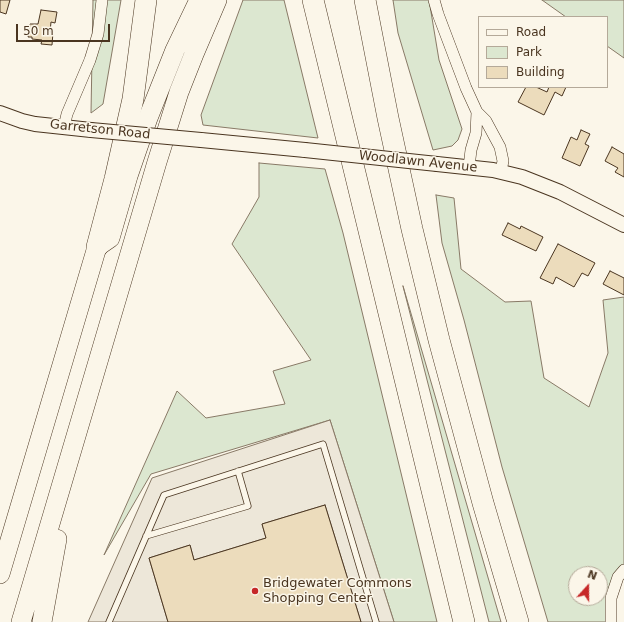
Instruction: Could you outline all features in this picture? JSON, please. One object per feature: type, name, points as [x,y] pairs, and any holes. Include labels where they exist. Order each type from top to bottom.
[{"type":"highway","points":[[0,574],[97,247],[115,179],[133,99],[146,0]]},
{"type":"highway","points":[[97,247],[110,238],[128,176],[148,118],[175,50],[199,0]]},
{"type":"highway","points":[[21,622],[156,162],[184,79],[217,0]]},
{"type":"highway","points":[[313,0],[464,622]]},
{"type":"highway","points":[[365,0],[412,229],[439,340],[483,503],[518,622]]},
{"type":"highway","points":[[42,622],[59,528],[68,463]]},
{"type":"street","points":[[64,127],[67,114],[92,53],[98,34],[102,0]]},
{"type":"street","points":[[434,0],[448,43],[477,112],[486,121],[500,147],[502,171]]},
{"type":"street","points":[[469,167],[471,150],[476,133],[477,112]]},
{"type":"street","name":"Garretson Road","points":[[0,113],[22,121],[64,127],[201,140]]},
{"type":"street","name":"Woodlawn Avenue","points":[[201,140],[502,171],[544,185],[624,225]]},
{"type":"street","points":[[611,622],[611,598],[618,577],[624,570]]},
{"type":"lane","points":[[109,622],[164,495],[323,444],[376,622]]},
{"type":"lane","points":[[146,536],[248,506],[238,471]]},
{"type":"green space","points":[[93,0],[121,0],[103,104],[91,113]]},
{"type":"green space","points":[[243,0],[284,0],[318,138],[203,125],[201,115]]},
{"type":"green space","points":[[393,0],[429,0],[439,60],[462,129],[458,140],[452,146],[433,150],[398,33]]},
{"type":"green space","points":[[542,0],[624,0],[624,58],[608,47],[608,16],[565,16]]},
{"type":"green space","points":[[259,163],[325,169],[343,233],[437,622],[394,622],[330,420],[151,474],[104,555],[177,391],[206,418],[285,404],[273,371],[311,360],[232,244],[259,197]]},
{"type":"green space","points":[[436,195],[454,198],[461,269],[505,302],[531,301],[544,378],[589,407],[608,353],[603,300],[624,297],[624,577],[607,609],[608,622],[548,622],[502,467],[464,320],[442,243]]},
{"type":"green space","points":[[403,286],[501,622],[489,622]]},
{"type":"shaded area","points":[[330,420],[394,622],[361,622],[325,505],[262,524],[266,538],[194,560],[190,545],[149,558],[168,622],[88,622],[152,478]]},
{"type":"building","points":[[0,0],[10,0],[6,14],[0,12]]},
{"type":"building","points":[[41,10],[57,12],[55,23],[51,22],[50,32],[53,32],[52,45],[41,44],[42,40],[28,37],[30,24],[38,24]]},
{"type":"building","points":[[525,88],[538,88],[547,92],[549,88],[566,88],[562,96],[555,92],[544,115],[518,102]]},
{"type":"building","points":[[581,130],[590,134],[585,144],[589,146],[580,166],[562,158],[571,137],[577,140]]},
{"type":"building","points":[[612,147],[624,154],[624,177],[615,172],[618,168],[605,161]]},
{"type":"building","points":[[508,223],[520,229],[521,226],[543,237],[536,251],[502,235]]},
{"type":"building","points":[[558,244],[595,263],[588,276],[582,273],[574,287],[556,277],[553,284],[540,278]]},
{"type":"building","points":[[610,271],[624,278],[624,295],[603,284]]},
{"type":"building","name":"Bridgewater Commons Shopping Center","points":[[325,505],[361,622],[168,622],[149,558],[190,545],[194,560],[266,538],[262,524]]},
{"type":"place","name":"Bridgewater Commons Shopping Center","points":[[255,591]]}]
